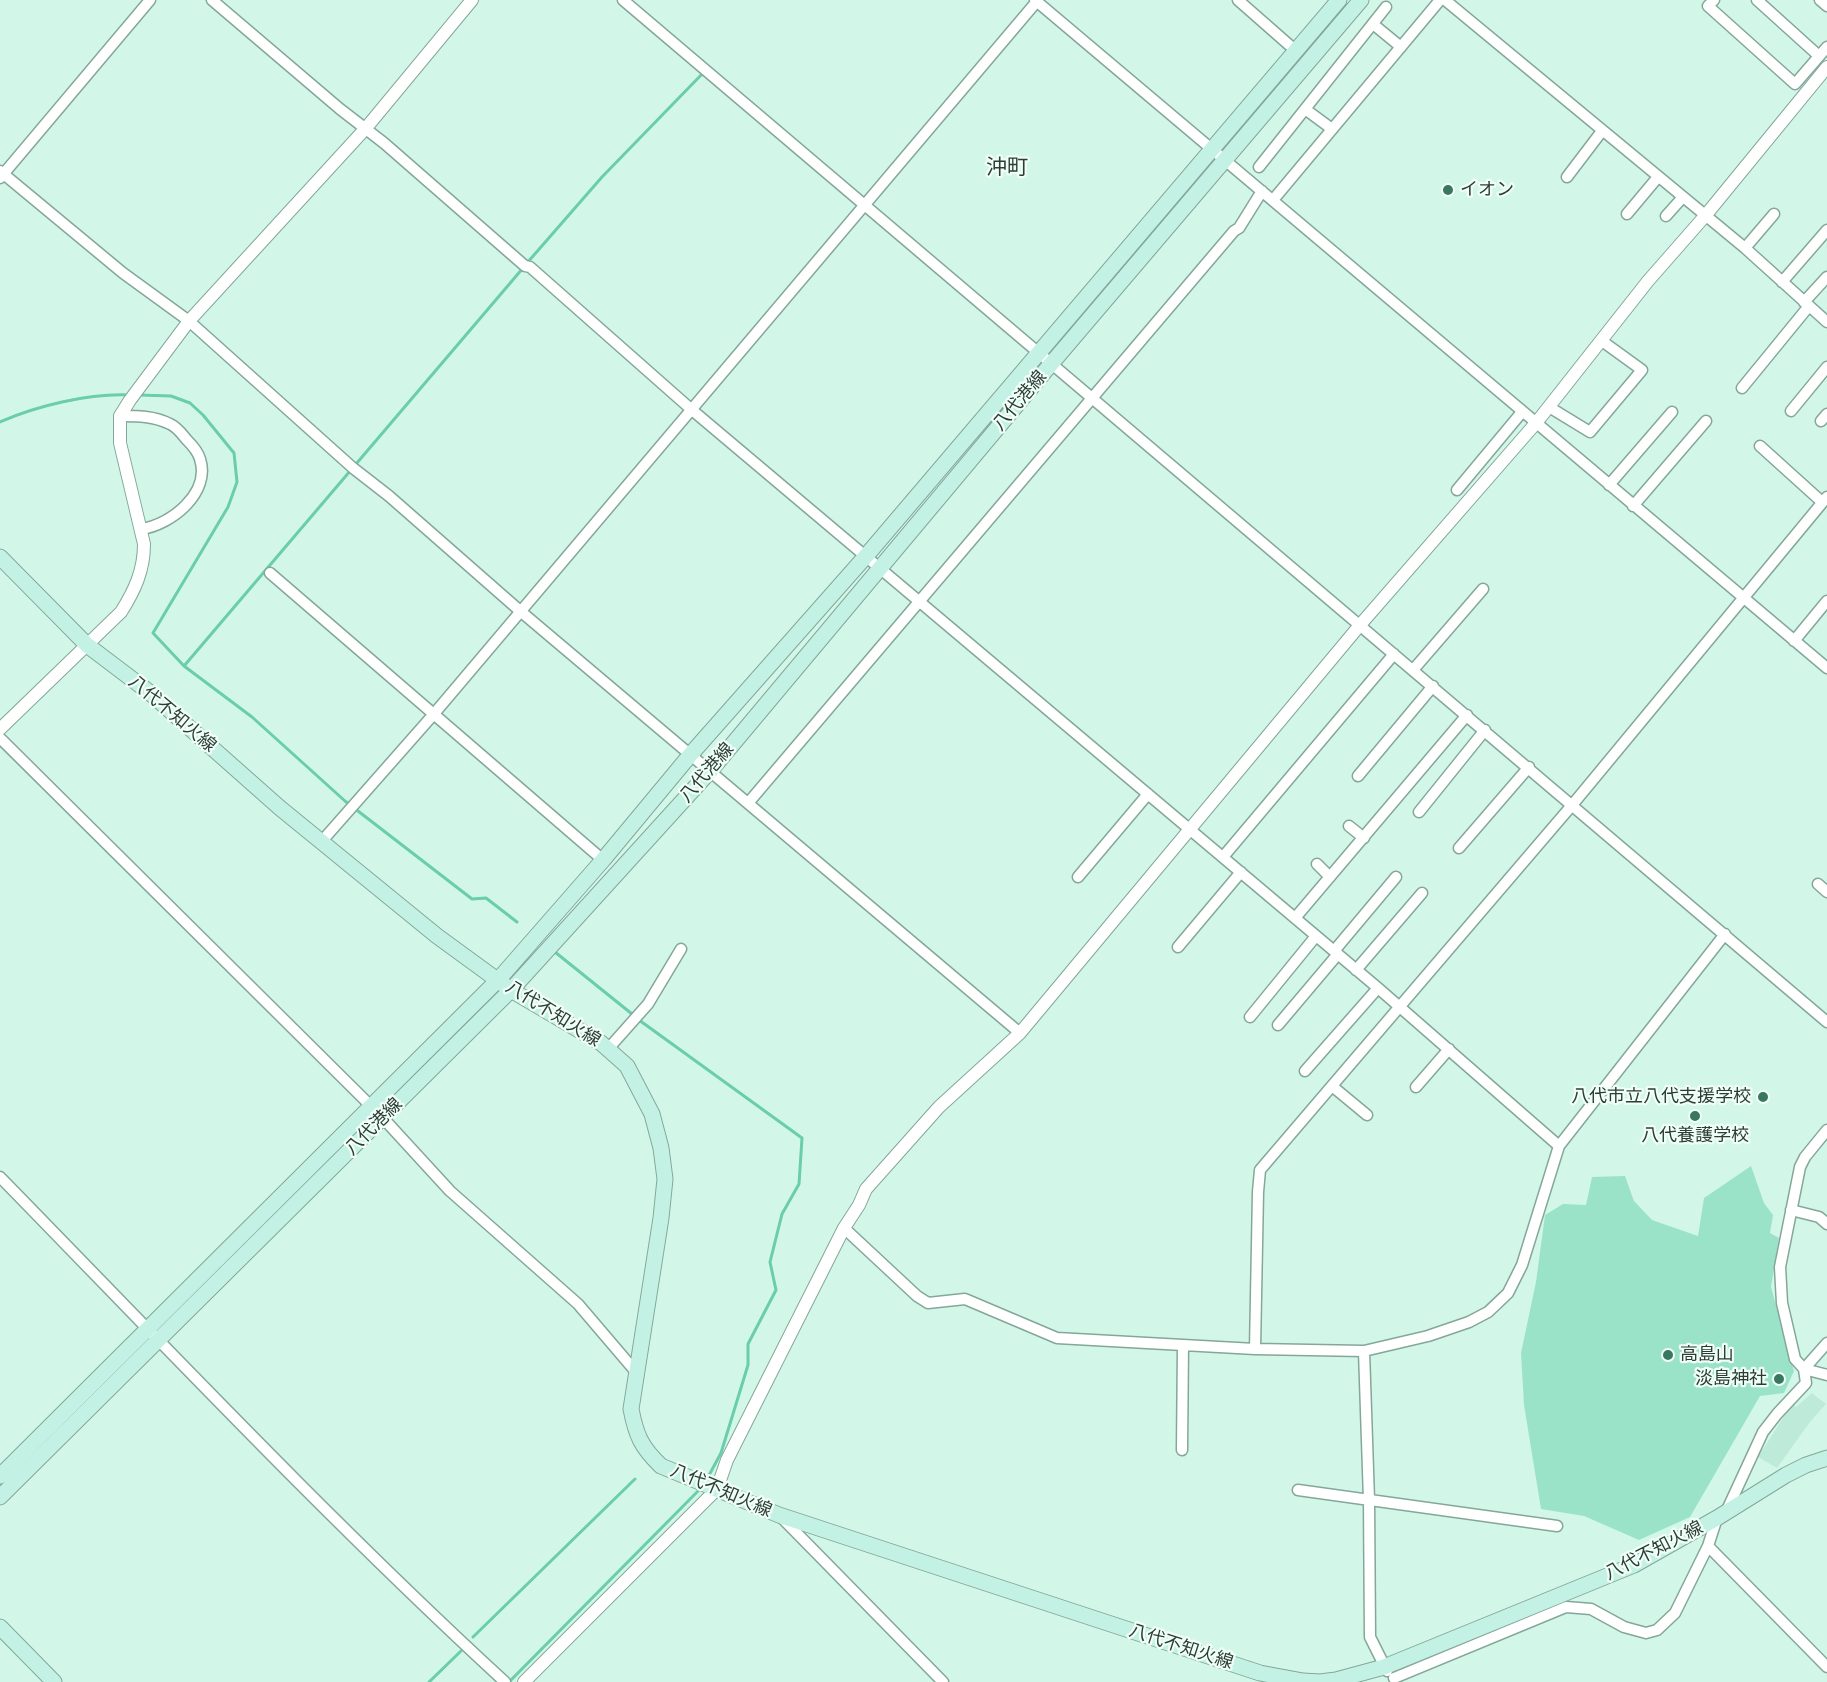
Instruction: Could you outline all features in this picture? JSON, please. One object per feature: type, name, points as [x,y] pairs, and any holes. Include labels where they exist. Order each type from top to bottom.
[{"type":"main road","name":"八代港線","points":[[0,1497],[511,990],[711,770],[1051,364],[1219,155],[1296,51],[1339,0]]},
{"type":"main road","name":"八代港線","points":[[0,1476],[498,980],[1039,353],[1362,0]]},
{"type":"main road","name":"八代不知火線","points":[[0,557],[87,645],[149,692],[280,808],[437,936],[511,990],[601,1043],[627,1066],[652,1114],[662,1148],[664,1179],[661,1218],[631,1409],[635,1431],[646,1451],[661,1466],[779,1515],[1255,1677],[1320,1682],[1392,1676],[1634,1565],[1796,1470],[1827,1458]]},
{"type":"main road","points":[[0,1627],[54,1682]]},
{"type":"street","points":[[150,0],[1,174],[123,273],[189,321],[353,468],[389,496],[519,610],[1020,1033]]},
{"type":"street","points":[[212,0],[339,109],[366,128],[525,266],[530,267],[692,410],[1378,988],[1559,1146]]},
{"type":"street","points":[[0,729],[121,612],[134,593],[144,561],[141,529],[120,443],[125,408],[189,321],[366,128],[472,0]]},
{"type":"street","points":[[622,0],[1725,934],[1825,1015]]},
{"type":"street","points":[[322,841],[433,715],[519,610],[692,410],[1037,0],[1827,668]]},
{"type":"street","points":[[1238,0],[1296,51]]},
{"type":"street","points":[[1272,200],[1443,0],[1745,248],[1827,322]]},
{"type":"street","points":[[1714,0],[1708,6],[1795,84],[1827,46]]},
{"type":"street","points":[[1757,0],[1819,56]]},
{"type":"street","points":[[1820,0],[1827,6]]},
{"type":"street","points":[[1259,167],[1386,7]]},
{"type":"street","points":[[1373,24],[1401,47]]},
{"type":"street","points":[[524,1682],[712,1487],[866,1189],[939,1107],[1020,1033],[1360,625],[1536,423],[1648,281],[1705,216],[1827,67]]},
{"type":"street","points":[[1305,109],[1332,129]]},
{"type":"street","points":[[1567,177],[1602,131]]},
{"type":"street","points":[[1627,214],[1658,177]]},
{"type":"street","points":[[749,802],[1091,398],[1234,231],[1239,228],[1262,191]]},
{"type":"street","points":[[1666,216],[1683,197]]},
{"type":"street","points":[[1745,248],[1774,214]]},
{"type":"street","points":[[1782,282],[1827,230]]},
{"type":"street","points":[[1742,388],[1827,277]]},
{"type":"street","points":[[1549,407],[1590,432],[1642,370],[1602,340]]},
{"type":"street","points":[[1791,411],[1827,367]]},
{"type":"street","points":[[125,408],[173,424],[193,446],[200,458],[202,473],[195,495],[174,515],[160,524],[141,529]]},
{"type":"street","points":[[1457,490],[1522,412]]},
{"type":"street","points":[[1609,485],[1672,412]]},
{"type":"street","points":[[1633,506],[1706,420]]},
{"type":"street","points":[[1255,1349],[1260,1170],[1573,804],[1825,500],[1760,446]]},
{"type":"street","points":[[270,573],[603,860]]},
{"type":"street","points":[[1413,670],[1483,589]]},
{"type":"street","points":[[1794,641],[1827,601]]},
{"type":"street","points":[[1223,857],[1394,654]]},
{"type":"street","points":[[1358,776],[1433,686]]},
{"type":"street","points":[[1295,918],[1467,715]]},
{"type":"street","points":[[1419,812],[1485,730]]},
{"type":"street","points":[[0,738],[383,1118],[450,1191],[578,1304],[636,1372]]},
{"type":"street","points":[[1459,848],[1529,767]]},
{"type":"street","points":[[1078,877],[1148,794]]},
{"type":"street","points":[[1349,826],[1364,838]]},
{"type":"street","points":[[1317,864],[1330,876]]},
{"type":"street","points":[[1178,947],[1241,872]]},
{"type":"street","points":[[1278,1025],[1396,877]]},
{"type":"street","points":[[1818,884],[1827,892]]},
{"type":"street","points":[[1356,970],[1422,893]]},
{"type":"street","points":[[844,1228],[917,1296],[928,1303],[965,1299],[1057,1338],[1255,1349],[1364,1351],[1428,1336],[1469,1322],[1488,1312],[1508,1293],[1522,1265],[1559,1146],[1725,934]]},
{"type":"street","points":[[1250,1017],[1316,936]]},
{"type":"street","points":[[608,1049],[648,1004],[681,949]]},
{"type":"street","points":[[1305,1071],[1378,988]]},
{"type":"street","points":[[1416,1087],[1449,1049]]},
{"type":"street","points":[[1332,1086],[1367,1115]]},
{"type":"street","points":[[1827,1130],[1805,1157],[1800,1167],[1780,1267],[1782,1303],[1795,1359],[1804,1369],[1827,1375]]},
{"type":"street","points":[[0,1177],[435,1618],[505,1682]]},
{"type":"street","points":[[1791,1210],[1819,1217],[1827,1224]]},
{"type":"street","points":[[1364,1351],[1369,1500],[1370,1637],[1392,1676],[1566,1606],[1591,1609],[1624,1627],[1646,1633],[1657,1630],[1675,1613],[1763,1432],[1806,1383],[1804,1369],[1827,1343]]},
{"type":"street","points":[[1182,1450],[1183,1345]]},
{"type":"street","points":[[1298,1490],[1557,1526]]},
{"type":"street","points":[[779,1515],[943,1682]]},
{"type":"street","points":[[1708,1546],[1827,1667]]},
{"type":"shaded area","points":[[1751,1166],[1764,1203],[1773,1215],[1770,1233],[1779,1238],[1771,1287],[1794,1371],[1784,1393],[1760,1396],[1690,1517],[1639,1540],[1584,1516],[1541,1509],[1524,1405],[1521,1353],[1536,1282],[1545,1215],[1563,1204],[1586,1205],[1592,1177],[1625,1176],[1634,1201],[1652,1220],[1698,1236],[1704,1198]]},
{"type":"shaded area","points":[[1812,1393],[1826,1404],[1777,1468],[1758,1457],[1792,1404],[1796,1407]]},
{"type":"waterway","points":[[527,263],[602,177],[704,72]]},
{"type":"waterway","points":[[184,666],[523,268]]},
{"type":"waterway","points":[[0,422],[30,411],[80,398],[130,395]]},
{"type":"waterway","points":[[139,395],[171,396],[190,403],[203,415],[234,453],[237,482],[228,507],[153,633],[184,666],[252,717],[345,801],[472,899],[486,898],[517,922]]},
{"type":"waterway","points":[[555,952],[632,1014]]},
{"type":"waterway","points":[[639,1020],[802,1138],[799,1184],[782,1214],[770,1262],[776,1290],[748,1344],[748,1365],[721,1453],[707,1479]]},
{"type":"waterway","points":[[473,1637],[635,1479]]},
{"type":"waterway","points":[[509,1682],[702,1487]]},
{"type":"waterway","points":[[429,1682],[461,1651]]},
{"type":"place","name":"イオン","points":[[1448,190]]},
{"type":"place","name":"八代市立八代支援学校","points":[[1763,1097]]},
{"type":"place","name":"八代養護学校","points":[[1695,1116]]},
{"type":"place","name":"高島山","points":[[1668,1355]]},
{"type":"place","name":"淡島神社","points":[[1779,1379]]},
{"type":"district","name":"沖町","points":[[1007,168]]}]
